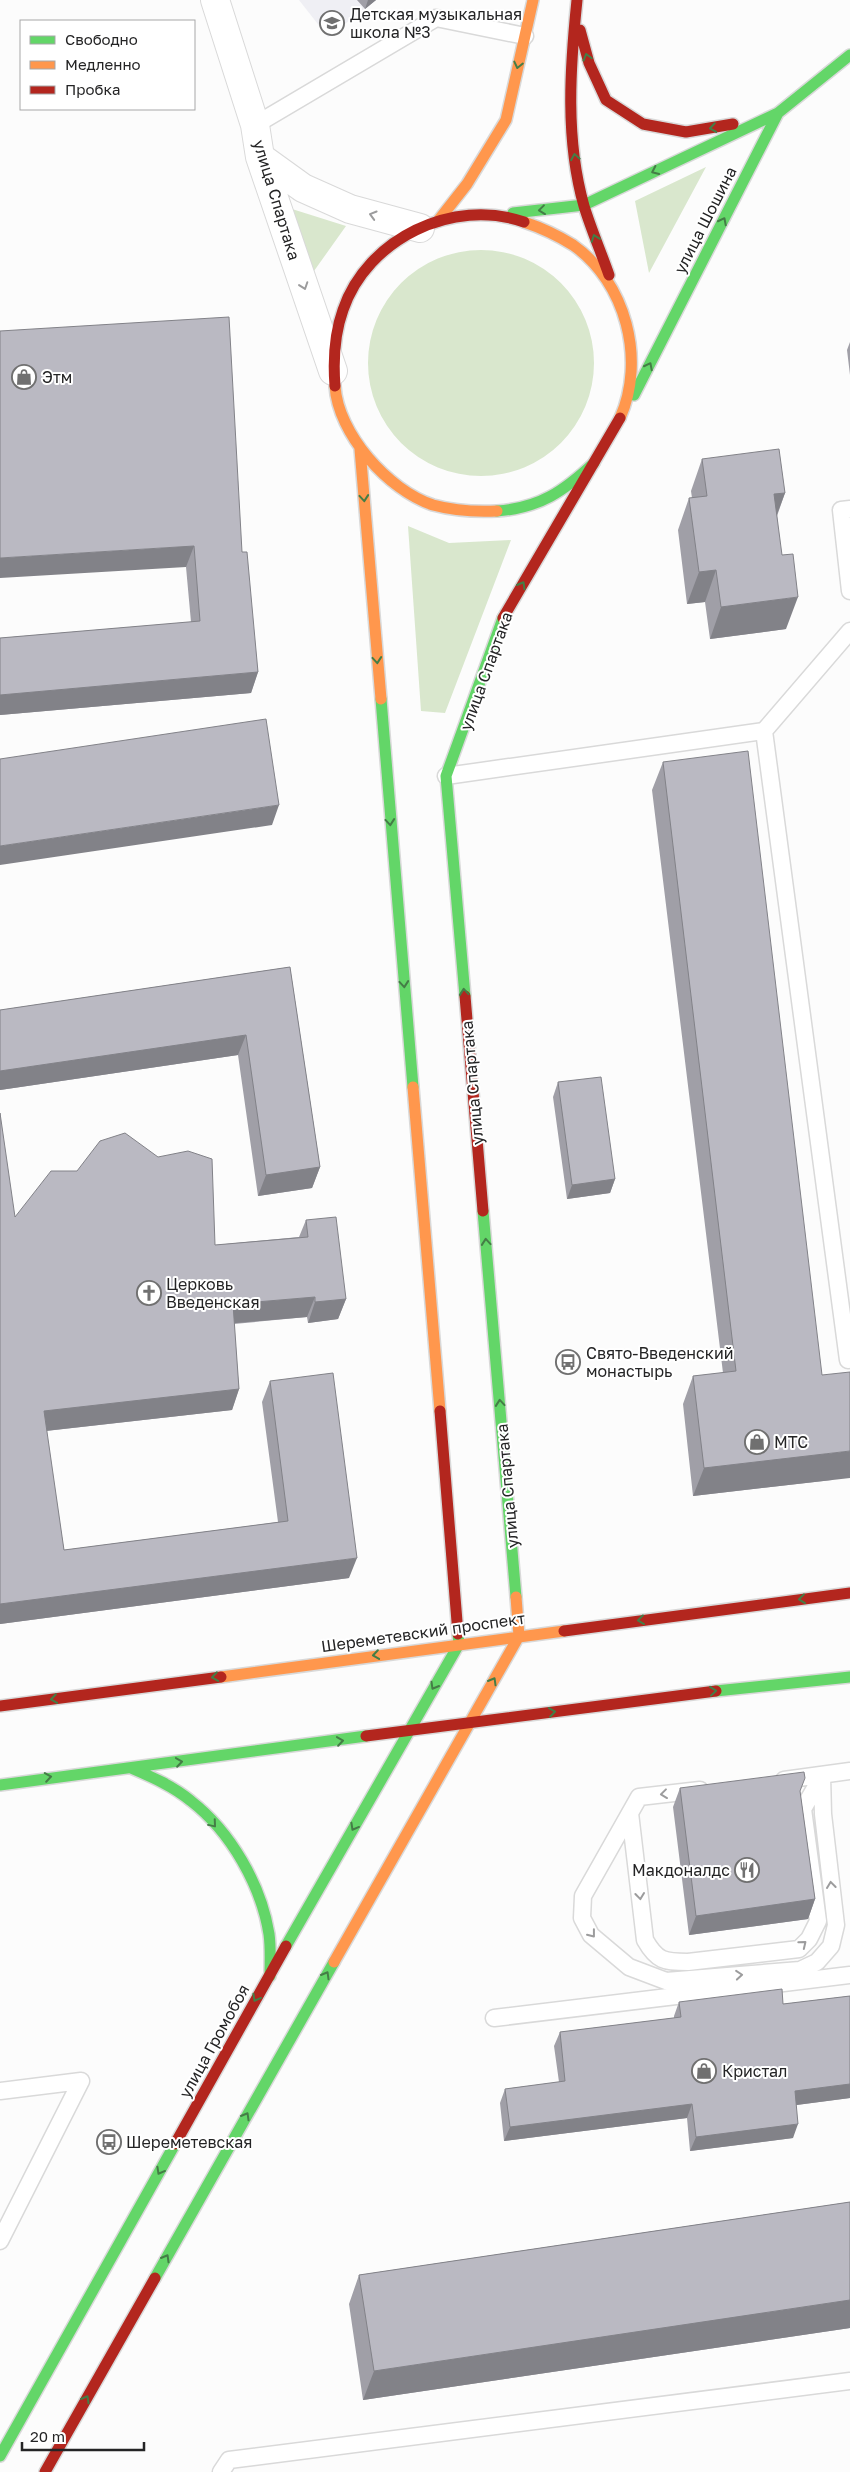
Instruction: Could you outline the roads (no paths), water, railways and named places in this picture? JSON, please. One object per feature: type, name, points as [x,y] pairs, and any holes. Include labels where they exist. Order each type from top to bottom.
[{"type":"main road","points":[[429,224],[467,184],[506,120],[533,0]]},
{"type":"main road","points":[[578,0],[580,30],[589,63],[606,100],[643,124],[686,132],[727,126],[778,113]]},
{"type":"main road","points":[[578,0],[570,72],[572,136],[584,205],[628,330],[632,362],[629,394],[619,425],[594,463],[565,489],[530,506],[493,514],[454,511],[417,499],[385,478],[360,449],[341,412],[333,371],[334,341],[341,313],[354,286],[372,262],[394,242],[429,224],[469,214],[500,215],[584,205],[778,113]]},
{"type":"main road","name":"улица Шошина","points":[[619,425],[778,113],[850,55]]},
{"type":"main road","points":[[500,215],[537,224],[570,242],[598,268],[618,300]]},
{"type":"main road","points":[[360,449],[459,1644]]},
{"type":"main road","name":"улица Спартака","points":[[519,1636],[446,776],[472,712],[502,620],[594,463]]},
{"type":"main road","name":"Шереметевский проспект","points":[[0,1706],[850,1593]]},
{"type":"main road","points":[[45,2472],[519,1636]]},
{"type":"main road","name":"улица Громобоя","points":[[0,2456],[407,1732],[459,1644]]},
{"type":"main road","points":[[0,1785],[678,1695],[850,1677]]},
{"type":"main road","points":[[131,1768],[161,1780],[199,1808],[232,1846],[262,1901],[269,1935],[270,1976]]},
{"type":"street","name":"улица Спартака","points":[[215,0],[255,124],[260,157],[333,371]]},
{"type":"street","points":[[260,157],[311,192],[350,209],[429,224]]},
{"type":"lane","points":[[255,124],[436,18],[524,36]]},
{"type":"lane","points":[[850,508],[841,510],[850,591]]},
{"type":"lane","points":[[446,776],[764,731],[850,631]]},
{"type":"lane","points":[[764,731],[848,1360],[850,1359]]},
{"type":"lane","points":[[767,1782],[850,1771]]},
{"type":"lane","points":[[630,1813],[645,1940],[653,1954],[669,1962],[688,1962],[799,1949],[809,1939],[818,1920],[803,1809],[819,1775]]},
{"type":"lane","points":[[718,1788],[639,1797],[583,1896],[582,1918],[591,1935],[628,1967],[666,1981],[800,1970],[817,1962],[831,1946],[836,1925],[819,1775]]},
{"type":"lane","points":[[494,2018],[850,1976]]},
{"type":"lane","points":[[0,2091],[81,2081],[0,2242]]},
{"type":"lane","points":[[221,2472],[229,2460],[850,2381]]},
{"type":"place","name":"Детская музыкальная школа №3","points":[[332,23]]},
{"type":"place","name":"Этм","points":[[24,377]]},
{"type":"place","name":"Церковь Введенская","points":[[149,1293]]},
{"type":"place","name":"Свято-Введенский монастырь","points":[[568,1362]]},
{"type":"place","name":"МТС","points":[[757,1442]]},
{"type":"place","name":"Макдоналдс","points":[[747,1870]]},
{"type":"place","name":"Кристал","points":[[704,2071]]},
{"type":"place","name":"Шереметевская","points":[[109,2142]]}]
